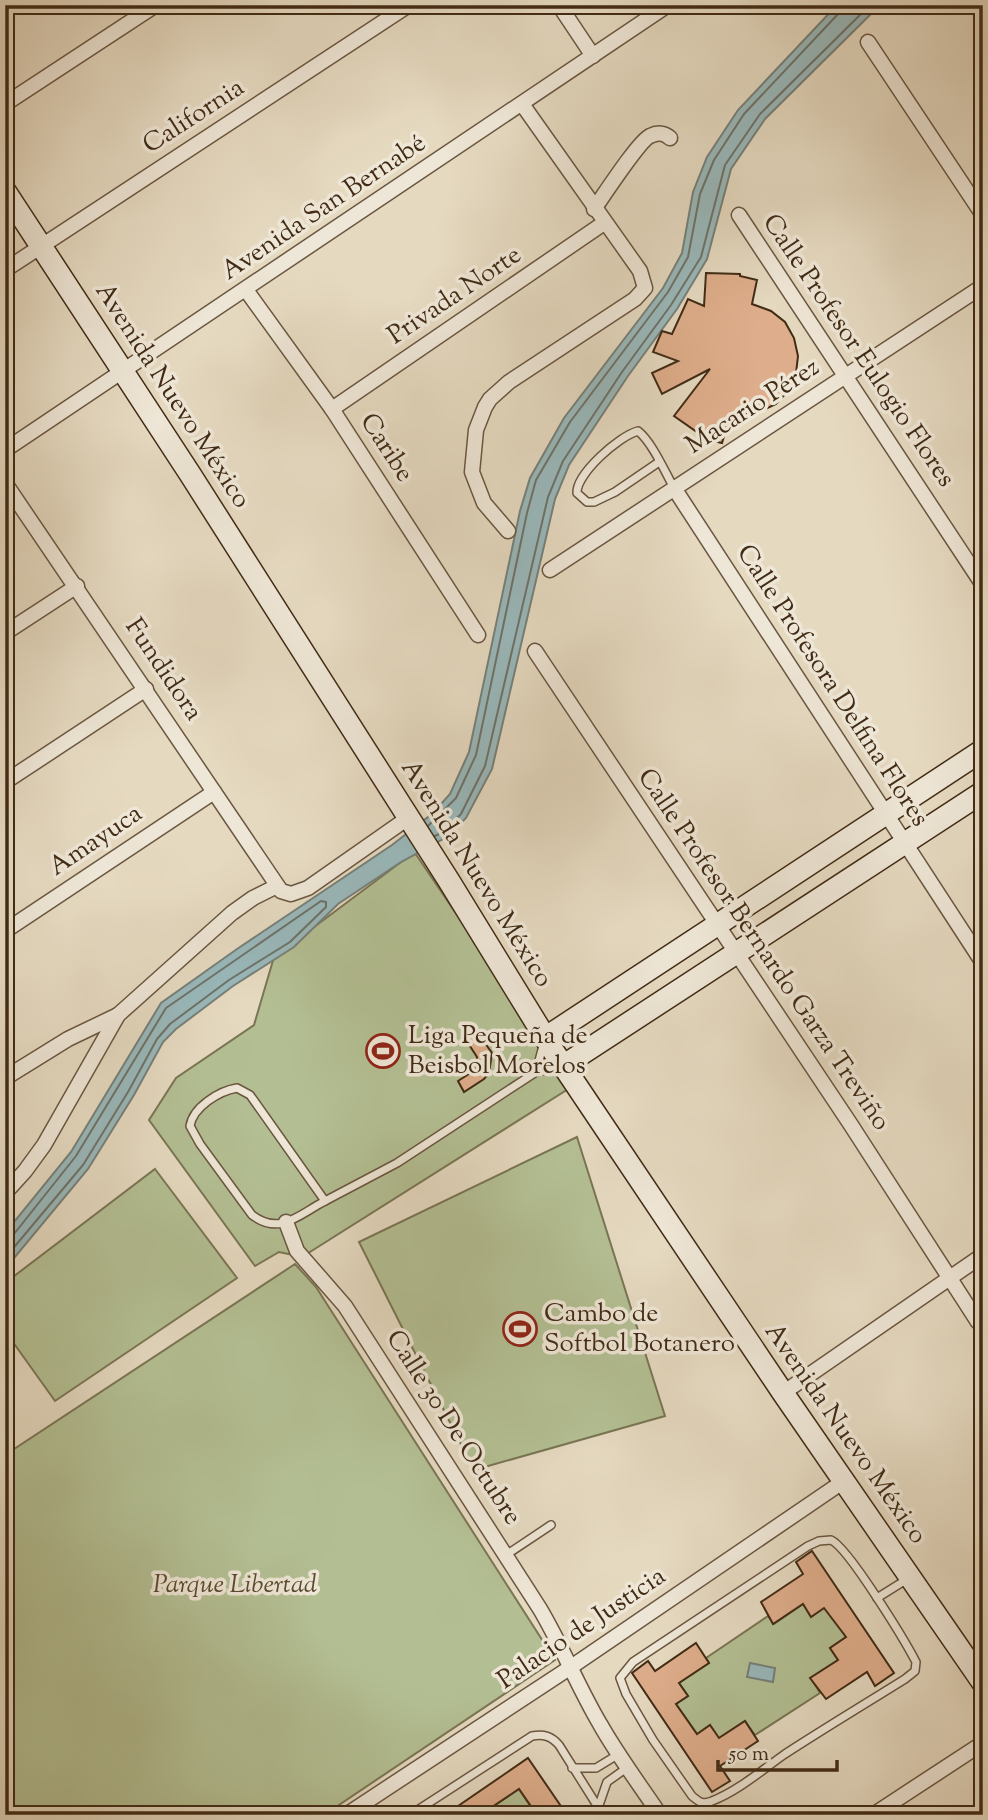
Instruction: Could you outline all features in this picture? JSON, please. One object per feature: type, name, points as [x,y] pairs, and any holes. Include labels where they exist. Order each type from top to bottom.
[{"type":"street","points":[[5,104],[156,5]]},
{"type":"street","name":"California","points":[[5,270],[409,5]]},
{"type":"street","points":[[559,5],[593,57]]},
{"type":"street","name":"Avenida San Bernabé","points":[[5,450],[668,5]]},
{"type":"street","points":[[868,42],[983,215]]},
{"type":"street","points":[[508,531],[484,503],[472,472],[471,459],[476,430],[485,407],[509,382],[635,299],[645,288],[640,271],[522,104]]},
{"type":"street","points":[[594,209],[644,140],[658,133],[664,133],[670,138]]},
{"type":"street","name":"Avenida Nuevo México","points":[[5,191],[124,370],[563,1066],[783,1394],[983,1683]]},
{"type":"street","name":"Calle Profesor Eulogio Flores","points":[[739,215],[983,585]]},
{"type":"street","name":"Privada Norte","points":[[332,409],[604,223]]},
{"type":"street","name":"Macario Pérez","points":[[550,570],[983,286]]},
{"type":"street","name":"Caribe","points":[[246,290],[332,409],[478,635]]},
{"type":"street","name":"Fundidora","points":[[5,483],[277,886]]},
{"type":"street","name":"Calle Profesora Delfina Flores","points":[[674,488],[983,963]]},
{"type":"street","points":[[5,633],[77,586]]},
{"type":"street","name":"Calle Profesor Bernardo Garza Treviño","points":[[535,651],[978,1322]]},
{"type":"street","points":[[5,782],[146,689]]},
{"type":"street","points":[[545,1038],[983,750]]},
{"type":"street","name":"Amayuca","points":[[5,931],[214,792]]},
{"type":"street","points":[[563,1066],[983,792]]},
{"type":"street","points":[[5,1078],[68,1039],[118,1015],[232,913],[253,898],[277,886],[286,894],[301,892],[410,820]]},
{"type":"street","points":[[5,1193],[44,1145],[118,1015]]},
{"type":"street","name":"Calle 30 De Octubre","points":[[286,1222],[297,1251],[345,1306],[553,1631],[601,1727],[660,1815]]},
{"type":"street","points":[[783,1394],[983,1255]]},
{"type":"street","name":"Palacio de Justicia","points":[[346,1815],[571,1667],[844,1481]]},
{"type":"street","points":[[873,1815],[983,1743]]},
{"type":"lane","name":"Calle Profesora Delfina Flores","points":[[659,462],[604,498],[587,502],[579,497],[576,488],[578,481],[630,433],[638,431],[642,434],[659,462],[674,488]]},
{"type":"lane","points":[[536,1072],[545,1038]]},
{"type":"lane","points":[[325,1201],[250,1095],[237,1088],[230,1089],[200,1107],[191,1120],[193,1133],[252,1215],[273,1225],[286,1222],[397,1163],[536,1072],[563,1066]]},
{"type":"lane","points":[[505,1555],[551,1525]]},
{"type":"lane","points":[[819,1541],[836,1542],[877,1598],[914,1658],[917,1666],[915,1671],[717,1798],[703,1803],[692,1796],[653,1740],[626,1694],[620,1678],[627,1667],[776,1566],[819,1541]]},
{"type":"lane","points":[[877,1598],[910,1577]]},
{"type":"lane","points":[[410,1815],[532,1736],[541,1734],[554,1740],[600,1812]]},
{"type":"lane","points":[[572,1768],[596,1768],[619,1754]]},
{"type":"lane","points":[[600,1812],[607,1782],[628,1767]]},
{"type":"green space","name":"Liga Pequeña de Beisbol Morelos","points":[[413,850],[573,1086],[302,1257],[279,1252],[255,1266],[149,1120],[176,1078],[254,1025],[274,957],[401,862]]},
{"type":"green space","name":"Cambo de Softbol Botanero","points":[[577,1137],[665,1416],[474,1470],[359,1242]]},
{"type":"green space","points":[[155,1169],[237,1278],[55,1401],[5,1331],[5,1283]]},
{"type":"green space","name":"Parque Libertad","points":[[295,1264],[316,1287],[555,1660],[324,1815],[5,1815],[5,1455]]},
{"type":"green space","points":[[803,1604],[811,1616],[826,1607],[846,1637],[830,1648],[838,1660],[811,1678],[820,1693],[755,1735],[745,1721],[719,1738],[697,1734],[676,1704],[688,1696],[679,1683],[709,1663],[706,1658],[768,1616],[774,1624]]},
{"type":"green space","points":[[519,1789],[536,1815],[480,1815]]},
{"type":"water","points":[[837,5],[880,5],[765,119],[731,169],[707,259],[677,309],[628,376],[569,465],[555,499],[492,769],[466,818],[447,837],[401,862],[338,904],[294,947],[233,986],[176,1029],[163,1042],[88,1169],[5,1269],[5,1233],[71,1152],[161,1003],[392,845],[433,813],[450,794],[469,752],[520,511],[530,478],[564,418],[663,288],[682,253],[693,192],[707,157],[738,110]]},
{"type":"water","points":[[750,1663],[775,1668],[773,1682],[747,1677]]},
{"type":"building","points":[[706,273],[740,274],[757,280],[752,304],[771,311],[785,322],[794,338],[798,356],[796,373],[789,390],[776,404],[759,412],[740,415],[731,413],[722,443],[700,438],[701,435],[674,416],[710,369],[662,394],[652,373],[678,361],[653,352],[662,331],[672,334],[688,299],[704,306]]},
{"type":"building","points":[[477,1032],[492,1053],[489,1073],[464,1092],[458,1081],[475,1070],[477,1057],[466,1040]]},
{"type":"building","points":[[812,1551],[894,1673],[875,1686],[867,1672],[826,1699],[810,1678],[838,1660],[830,1648],[846,1637],[824,1608],[811,1617],[803,1604],[773,1624],[761,1602],[803,1574],[796,1562]]},
{"type":"building","points":[[696,1643],[709,1663],[679,1683],[688,1696],[676,1704],[697,1734],[710,1725],[719,1738],[745,1721],[758,1741],[720,1766],[730,1781],[712,1792],[632,1673],[648,1661],[655,1671]]},
{"type":"building","points":[[528,1758],[567,1815],[537,1815],[519,1789],[480,1815],[445,1815]]},
{"type":"place","name":"Liga Pequeña de Beisbol Morelos","points":[[383,1051]]},
{"type":"place","name":"Cambo de Softbol Botanero","points":[[520,1329]]}]
